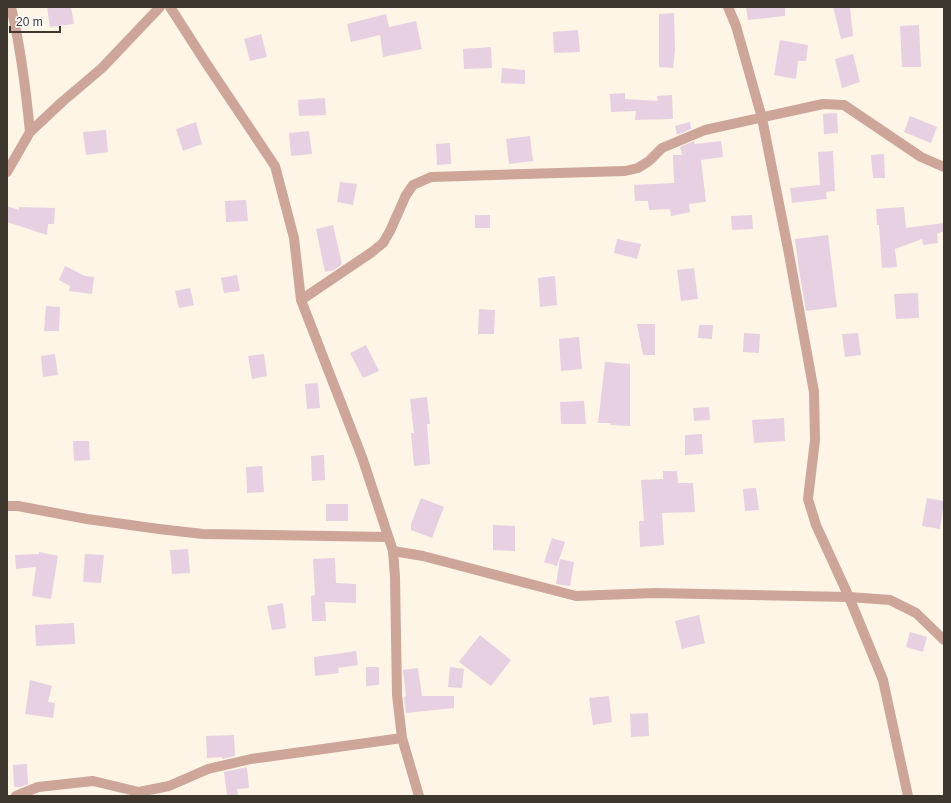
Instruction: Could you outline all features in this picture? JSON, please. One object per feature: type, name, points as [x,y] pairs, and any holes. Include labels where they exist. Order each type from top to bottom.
[{"type":"street","points":[[11,7],[18,35],[26,81],[30,132]]},
{"type":"street","points":[[7,172],[30,132],[102,68],[160,7]]},
{"type":"street","points":[[170,7],[276,166],[294,238],[301,300],[362,457],[393,551],[395,577],[397,695],[402,738],[419,796]]},
{"type":"street","points":[[728,7],[736,26],[762,118],[814,392],[815,440],[808,499],[816,525],[849,597],[883,680],[908,796]]},
{"type":"street","points":[[301,300],[383,243],[412,185],[431,177],[625,171],[638,168],[649,161],[662,148],[705,130],[823,104],[844,105],[921,157],[944,167]]},
{"type":"street","points":[[7,506],[18,506],[87,519],[159,530],[203,534],[388,537]]},
{"type":"street","points":[[393,551],[431,558],[576,596],[655,593],[849,597],[890,600],[916,613],[944,640]]},
{"type":"street","points":[[16,796],[38,787],[93,781],[139,792],[169,786],[208,769],[251,759],[402,738]]},
{"type":"building","points":[[47,7],[71,7],[74,24],[50,27]]},
{"type":"building","points":[[746,7],[785,7],[785,16],[748,20]]},
{"type":"building","points":[[833,7],[850,7],[853,36],[841,39]]},
{"type":"building","points":[[674,13],[675,50],[673,68],[659,67],[659,14]]},
{"type":"building","points":[[386,14],[389,27],[416,21],[422,49],[383,57],[380,35],[351,42],[347,24]]},
{"type":"building","points":[[919,25],[921,67],[902,67],[900,26]]},
{"type":"building","points":[[578,30],[580,52],[554,53],[553,32]]},
{"type":"building","points":[[261,34],[267,57],[250,61],[244,39]]},
{"type":"building","points":[[780,40],[808,45],[806,61],[798,61],[796,79],[774,75]]},
{"type":"building","points":[[491,47],[492,68],[464,69],[463,49]]},
{"type":"building","points":[[853,54],[860,82],[842,88],[835,59]]},
{"type":"building","points":[[502,68],[525,70],[525,84],[501,83]]},
{"type":"building","points":[[625,93],[625,99],[658,101],[657,96],[672,95],[673,119],[635,120],[636,111],[611,112],[610,94]]},
{"type":"building","points":[[325,98],[326,115],[299,116],[298,100]]},
{"type":"building","points":[[837,113],[838,133],[824,134],[823,114]]},
{"type":"building","points":[[910,116],[937,127],[931,143],[904,132]]},
{"type":"building","points":[[196,122],[202,144],[183,151],[176,129]]},
{"type":"building","points":[[690,122],[691,129],[677,135],[675,126]]},
{"type":"building","points":[[106,130],[108,152],[86,155],[83,132]]},
{"type":"building","points":[[309,131],[312,154],[291,156],[289,133]]},
{"type":"building","points":[[530,136],[533,161],[509,164],[506,139]]},
{"type":"building","points":[[694,141],[695,144],[721,141],[723,157],[701,160],[706,202],[689,204],[690,212],[671,216],[670,209],[649,210],[648,201],[635,201],[634,185],[674,183],[673,155],[682,155],[680,147]]},
{"type":"building","points":[[450,143],[451,164],[437,165],[436,144]]},
{"type":"building","points":[[833,151],[835,191],[826,192],[827,199],[792,203],[790,188],[820,185],[818,152]]},
{"type":"building","points":[[884,154],[885,178],[873,178],[871,155]]},
{"type":"building","points":[[340,182],[357,184],[353,205],[337,202]]},
{"type":"building","points":[[246,200],[248,221],[226,222],[225,201]]},
{"type":"building","points":[[7,206],[19,210],[19,207],[55,208],[54,224],[48,224],[47,235],[7,222]]},
{"type":"building","points":[[904,207],[906,228],[944,223],[944,231],[937,234],[938,243],[923,245],[922,239],[895,249],[897,267],[882,268],[879,225],[877,225],[876,209]]},
{"type":"building","points":[[475,215],[490,215],[490,228],[475,228]]},
{"type":"building","points":[[752,215],[753,229],[732,230],[731,216]]},
{"type":"building","points":[[333,225],[342,264],[334,270],[325,272],[316,229]]},
{"type":"building","points":[[828,235],[837,307],[806,311],[795,239]]},
{"type":"building","points":[[617,239],[641,244],[637,259],[614,253]]},
{"type":"building","points":[[65,266],[85,276],[94,277],[92,294],[69,291],[70,286],[59,280]]},
{"type":"building","points":[[694,268],[698,299],[681,301],[677,270]]},
{"type":"building","points":[[237,275],[240,291],[224,293],[221,278]]},
{"type":"building","points":[[555,276],[557,305],[540,307],[538,278]]},
{"type":"building","points":[[190,288],[194,305],[179,308],[175,291]]},
{"type":"building","points":[[918,293],[919,318],[896,319],[894,294]]},
{"type":"building","points":[[46,306],[60,307],[59,331],[44,331]]},
{"type":"building","points":[[479,309],[495,310],[494,334],[478,334]]},
{"type":"building","points":[[637,324],[655,324],[655,355],[643,355]]},
{"type":"building","points":[[699,325],[713,325],[712,339],[698,338]]},
{"type":"building","points":[[744,333],[760,334],[759,353],[743,352]]},
{"type":"building","points":[[858,333],[861,355],[845,357],[842,334]]},
{"type":"building","points":[[579,337],[582,369],[561,371],[559,339]]},
{"type":"building","points":[[366,345],[379,371],[363,378],[350,353]]},
{"type":"building","points":[[55,354],[58,375],[43,377],[41,356]]},
{"type":"building","points":[[264,354],[267,376],[252,379],[248,356]]},
{"type":"building","points":[[605,362],[630,364],[630,426],[611,425],[611,423],[598,423]]},
{"type":"building","points":[[318,383],[320,408],[307,409],[305,384]]},
{"type":"building","points":[[427,397],[430,424],[427,424],[430,464],[414,466],[411,433],[414,433],[410,399]]},
{"type":"building","points":[[584,401],[586,424],[561,424],[560,402]]},
{"type":"building","points":[[709,407],[710,420],[694,421],[693,408]]},
{"type":"building","points":[[784,418],[785,441],[754,443],[752,420]]},
{"type":"building","points":[[702,434],[703,454],[685,455],[685,435]]},
{"type":"building","points":[[73,441],[89,441],[90,460],[74,461]]},
{"type":"building","points":[[324,455],[325,480],[312,481],[311,456]]},
{"type":"building","points":[[262,466],[264,492],[247,493],[246,467]]},
{"type":"building","points":[[663,471],[677,471],[678,483],[693,483],[695,512],[662,513],[664,545],[640,547],[639,521],[644,521],[641,480],[663,479]]},
{"type":"building","points":[[756,488],[759,510],[745,511],[743,489]]},
{"type":"building","points":[[421,498],[444,507],[432,538],[411,530],[411,524]]},
{"type":"building","points":[[927,498],[944,501],[940,529],[922,526]]},
{"type":"building","points":[[326,504],[348,504],[348,521],[326,521]]},
{"type":"building","points":[[493,525],[515,526],[515,551],[493,550]]},
{"type":"building","points":[[552,538],[565,542],[557,566],[544,562]]},
{"type":"building","points":[[188,549],[190,573],[172,574],[170,550]]},
{"type":"building","points":[[39,552],[58,556],[51,599],[32,596],[36,567],[16,569],[15,555],[39,554]]},
{"type":"building","points":[[85,554],[104,555],[101,583],[83,582]]},
{"type":"building","points":[[335,558],[336,583],[356,584],[356,603],[325,602],[326,621],[312,621],[311,596],[315,595],[313,559]]},
{"type":"building","points":[[560,559],[574,562],[570,586],[556,584]]},
{"type":"building","points":[[283,603],[286,628],[272,630],[267,606]]},
{"type":"building","points":[[699,615],[705,643],[682,649],[675,621]]},
{"type":"building","points":[[74,623],[75,644],[36,646],[35,625]]},
{"type":"building","points":[[910,632],[927,637],[923,652],[906,647]]},
{"type":"building","points":[[480,635],[511,660],[491,686],[459,662]]},
{"type":"building","points":[[356,651],[358,665],[338,668],[339,673],[315,676],[314,657]]},
{"type":"building","points":[[366,667],[379,667],[379,685],[366,686]]},
{"type":"building","points":[[450,667],[464,669],[462,688],[448,687]]},
{"type":"building","points":[[418,668],[422,696],[454,696],[454,708],[406,713],[403,670]]},
{"type":"building","points":[[30,680],[52,686],[48,702],[55,703],[53,718],[25,714]]},
{"type":"building","points":[[609,696],[612,722],[593,725],[589,698]]},
{"type":"building","points":[[648,713],[649,736],[631,737],[630,714]]},
{"type":"building","points":[[234,735],[235,756],[222,759],[222,757],[207,758],[206,736]]},
{"type":"building","points":[[27,764],[28,784],[21,787],[14,787],[13,765]]},
{"type":"building","points":[[247,767],[249,788],[237,789],[238,796],[227,796],[224,772]]}]
